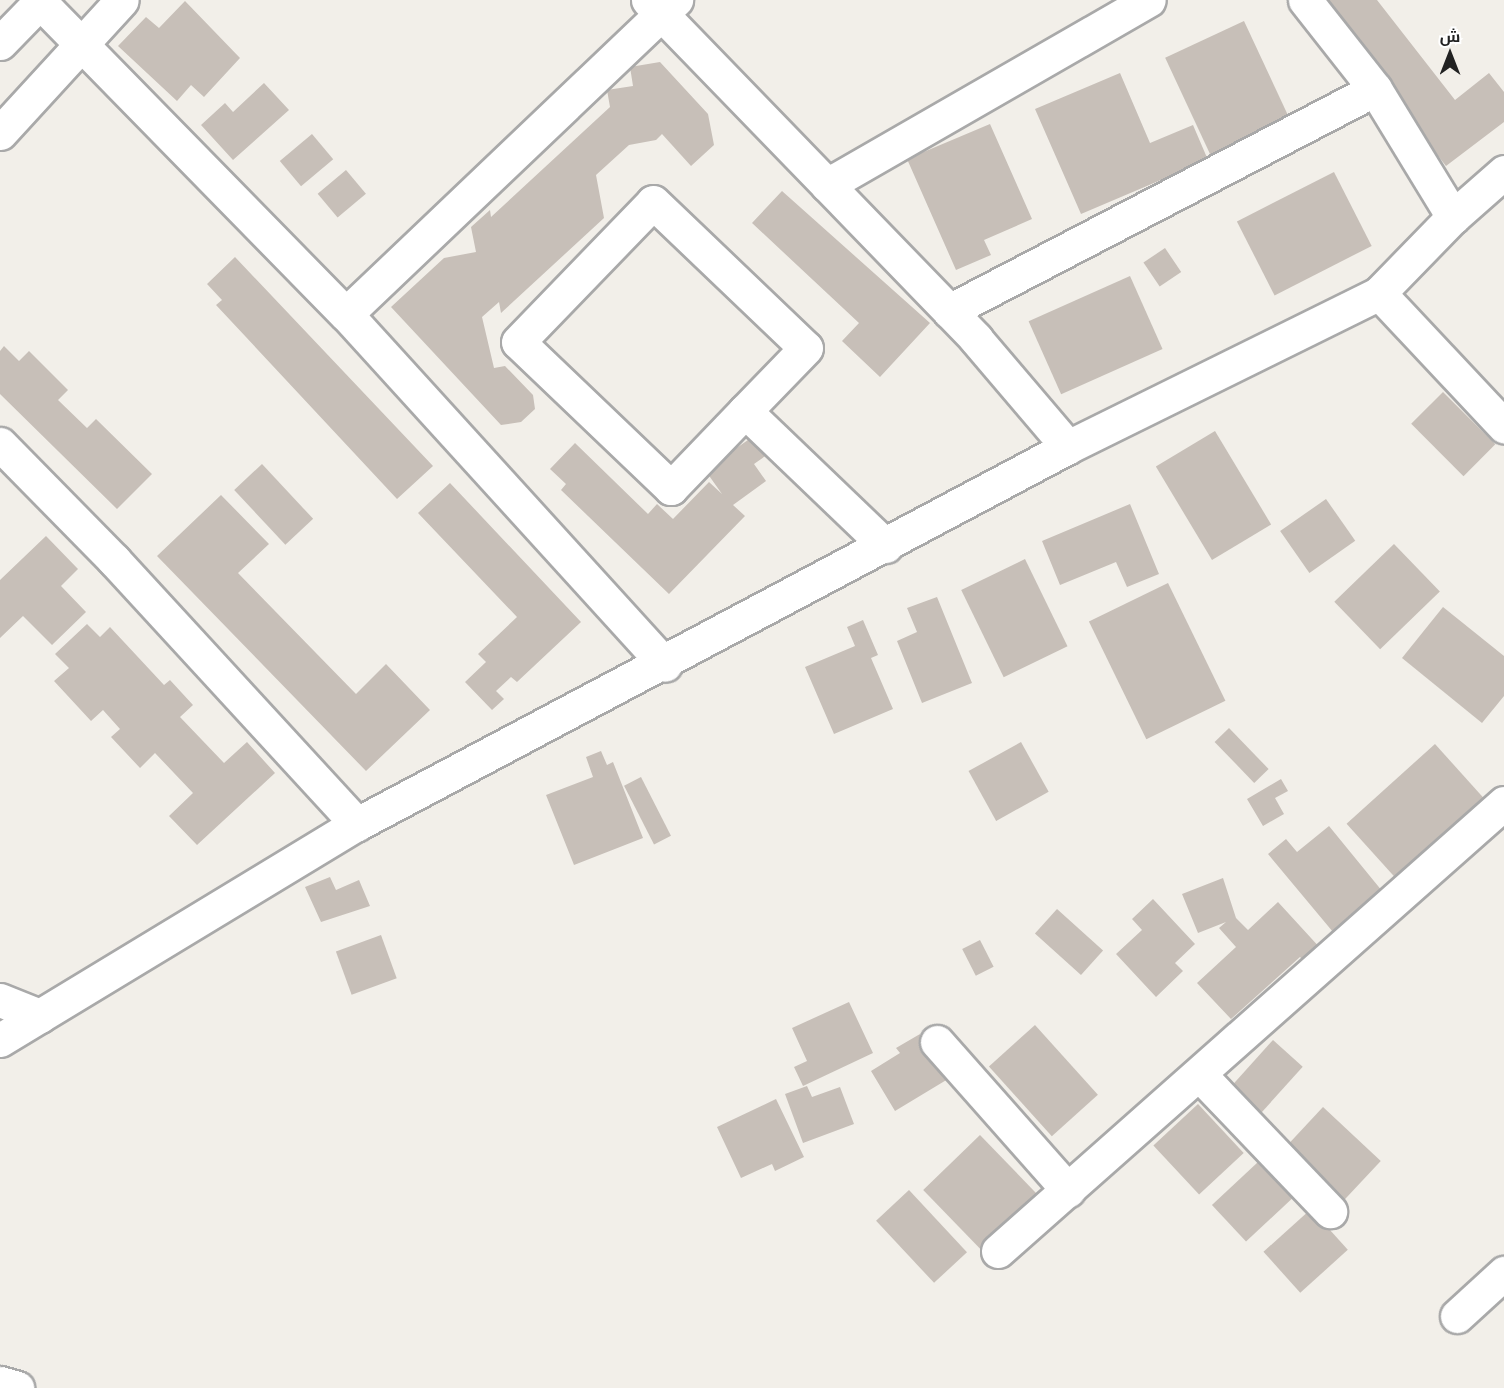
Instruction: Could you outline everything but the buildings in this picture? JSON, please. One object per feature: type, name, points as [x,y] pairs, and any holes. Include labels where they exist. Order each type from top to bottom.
[{"type":"street","points":[[0,133],[80,42],[122,0]]},
{"type":"street","points":[[827,185],[1149,0]]},
{"type":"street","points":[[1305,0],[1375,89],[1453,217]]},
{"type":"street","points":[[0,43],[40,1],[346,314],[665,664]]},
{"type":"street","points":[[346,314],[662,4],[827,185],[949,311],[1068,447]]},
{"type":"street","points":[[949,311],[1375,89]]},
{"type":"street","points":[[0,1040],[357,824],[665,664],[1068,447],[1379,293],[1453,217],[1504,172]]},
{"type":"street","points":[[653,202],[806,348],[745,411],[671,488],[518,342],[653,202]]},
{"type":"street","points":[[1379,293],[1504,426]]},
{"type":"street","points":[[745,411],[886,546]]},
{"type":"street","points":[[0,444],[114,560],[357,824]]},
{"type":"street","points":[[998,1251],[1504,803]]},
{"type":"street","points":[[0,1000],[40,1016]]},
{"type":"street","points":[[937,1042],[1068,1190]]},
{"type":"street","points":[[1199,1074],[1330,1211]]},
{"type":"street","points":[[1457,1316],[1504,1273]]},
{"type":"street","points":[[0,1383],[17,1388]]}]
